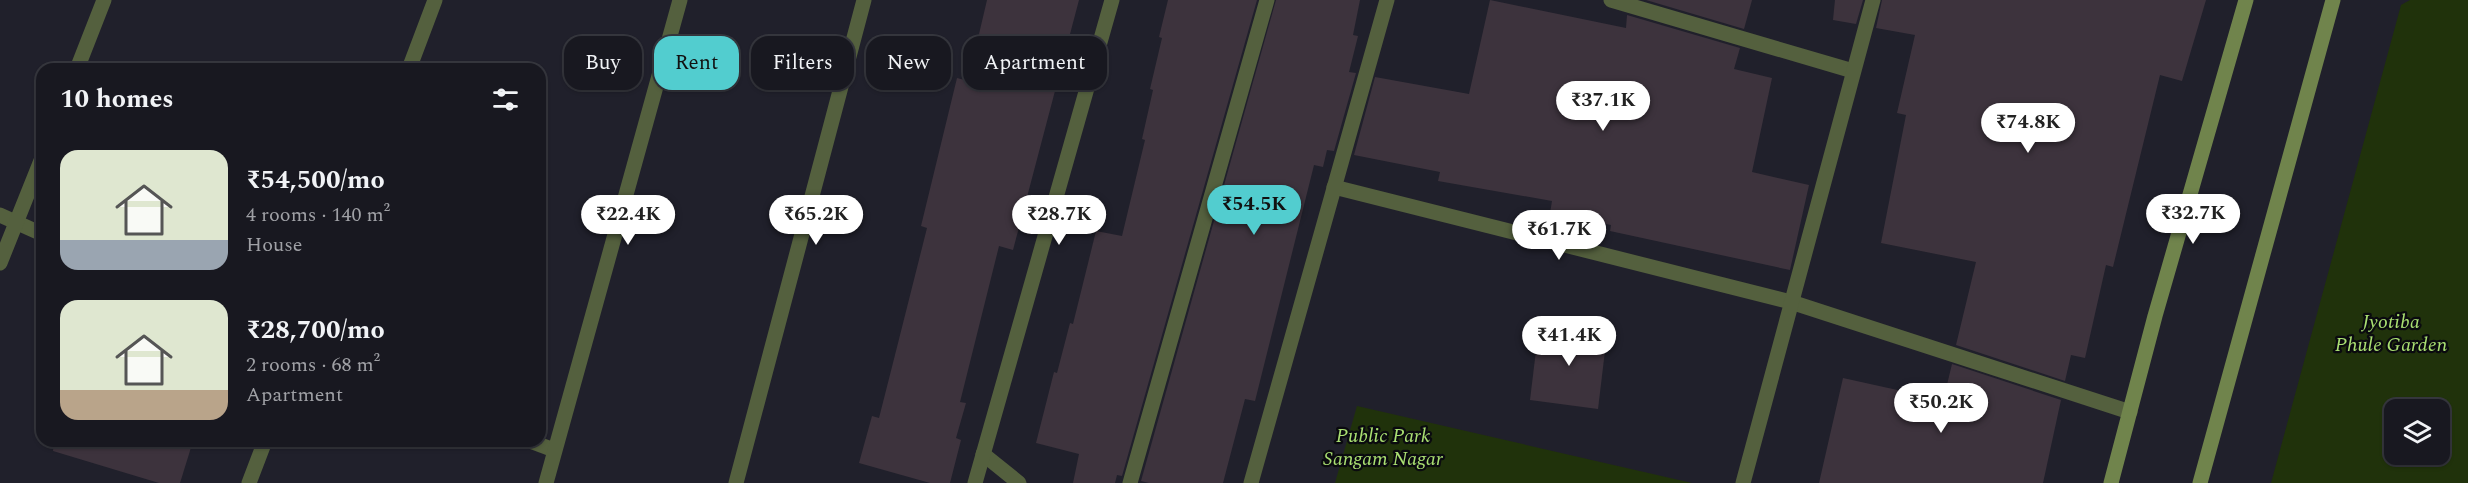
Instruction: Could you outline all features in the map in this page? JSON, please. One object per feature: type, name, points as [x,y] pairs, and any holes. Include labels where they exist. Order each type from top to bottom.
[{"type":"street","points":[[79,63],[104,0]]},
{"type":"street","points":[[411,63],[435,0]]},
{"type":"street","points":[[546,483],[680,0]]},
{"type":"street","points":[[736,483],[864,0]]},
{"type":"street","points":[[975,483],[1112,0]]},
{"type":"street","points":[[1130,483],[1267,0]]},
{"type":"street","points":[[1251,483],[1387,0]]},
{"type":"street","points":[[1611,0],[1853,71]]},
{"type":"street","points":[[1743,483],[1874,0]]},
{"type":"street","points":[[2111,483],[2246,0]]},
{"type":"street","points":[[2200,483],[2333,0]]},
{"type":"street","points":[[0,263],[36,173]]},
{"type":"street","points":[[1334,187],[1791,302],[2130,412]]},
{"type":"street","points":[[0,215],[36,231]]},
{"type":"street","points":[[249,483],[264,447]]},
{"type":"street","points":[[546,447],[554,450]]},
{"type":"street","points":[[983,454],[1019,483]]},
{"type":"green space","name":"Jyotiba Phule Garden","points":[[2410,0],[2468,0],[2468,483],[2271,483],[2401,5]]},
{"type":"green space","name":"Public Park Sangam Nagar","points":[[1357,406],[1692,483],[1335,483]]},
{"type":"building","points":[[987,0],[1079,0],[1069,36],[979,36]]},
{"type":"building","points":[[1168,0],[1257,0],[1122,476],[1117,475],[1115,483],[1073,483],[1079,454],[1036,443],[1054,372],[1057,373],[1070,323],[1073,324],[1096,231],[1122,236],[1145,140],[1142,139],[1153,90],[1150,89]]},
{"type":"building","points":[[1276,0],[1360,0],[1353,35],[1358,36],[1349,72],[1356,73],[1334,151],[1327,150],[1323,167],[1314,165],[1255,401],[1245,399],[1223,483],[1149,483],[1141,481]]},
{"type":"building","points":[[1490,0],[1626,28],[1627,15],[1740,48],[1734,69],[1772,78],[1752,172],[1809,185],[1790,270],[1610,231],[1611,225],[1550,213],[1552,201],[1438,181],[1440,172],[1354,155],[1375,77],[1469,94]]},
{"type":"building","points":[[1646,0],[1752,0],[1744,29]]},
{"type":"building","points":[[1835,0],[1863,0],[1856,24],[1833,20]]},
{"type":"building","points":[[1882,0],[2206,0],[2182,81],[2160,75],[2113,267],[2106,265],[2085,358],[2071,355],[2065,381],[1956,345],[1976,262],[1881,243],[1906,115],[1897,113],[1915,35],[1876,28]]},
{"type":"building","points":[[957,78],[963,80],[963,90],[1055,90],[1013,250],[999,246],[960,402],[966,403],[956,438],[961,440],[950,483],[930,483],[859,463],[872,416],[879,418],[927,228],[921,226]]},
{"type":"building","points":[[1539,326],[1607,334],[1598,409],[1530,400]]},
{"type":"building","points":[[1952,364],[2061,400],[2043,483],[1819,483],[1843,378],[1938,399],[1939,392],[1945,393]]},
{"type":"building","points":[[53,447],[191,447],[180,483],[159,483],[53,451]]}]
